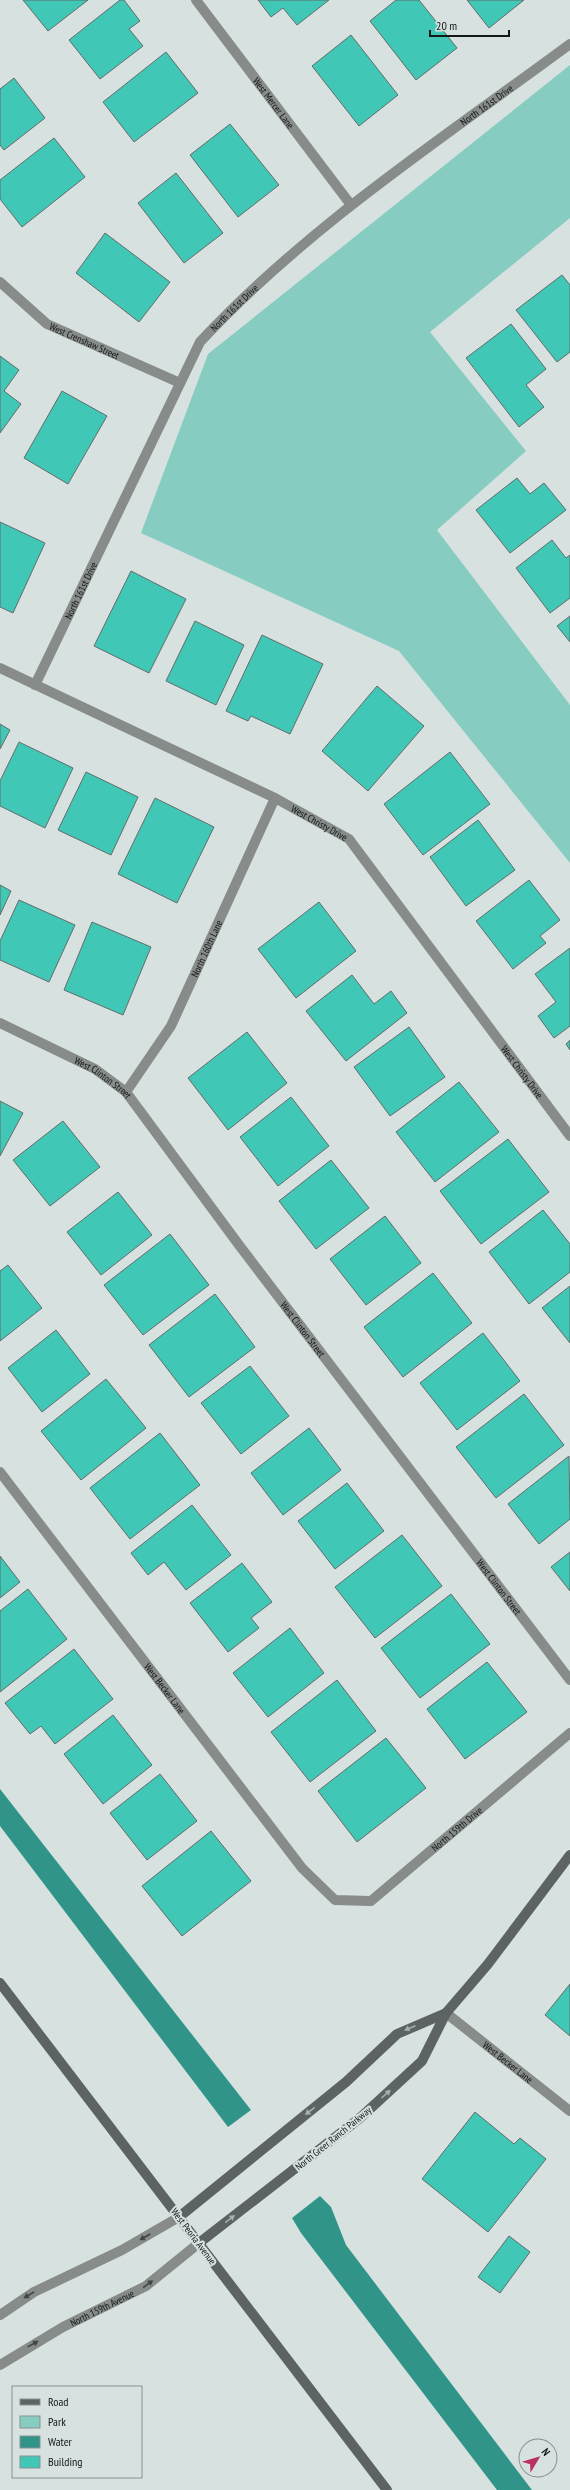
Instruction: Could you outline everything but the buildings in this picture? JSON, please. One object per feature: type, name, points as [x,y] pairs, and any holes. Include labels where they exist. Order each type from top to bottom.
[{"type":"street","name":"West Mercer Lane","points":[[196,0],[351,206]]},
{"type":"street","name":"North 161st Drive","points":[[35,685],[200,342],[236,303],[351,206],[570,44]]},
{"type":"street","name":"West Crenshaw Street","points":[[0,282],[47,324],[180,383]]},
{"type":"street","name":"West Christy Drive","points":[[0,668],[275,798],[349,840],[570,1136]]},
{"type":"street","name":"North 160th Lane","points":[[126,1092],[171,1026],[275,798]]},
{"type":"street","name":"West Clinton Street","points":[[0,1023],[95,1069],[126,1092],[239,1245],[570,1680]]},
{"type":"street","name":"West Becker Lane","points":[[0,1472],[302,1868],[335,1900]]},
{"type":"street","name":"North 159th Drive","points":[[335,1900],[371,1901],[570,1733]]},
{"type":"street","name":"North Greer Ranch Parkway","points":[[199,2243],[360,2118],[422,2061],[446,2013],[488,1964],[570,1855]]},
{"type":"street","name":"West Peoria Avenue","points":[[0,1983],[387,2490]]},
{"type":"street","name":"West Becker Lane","points":[[446,2013],[570,2111]]},
{"type":"street","name":"North Greer Ranch Parkway","points":[[179,2217],[346,2082],[397,2034],[446,2013]]},
{"type":"street","points":[[0,2315],[34,2292],[122,2250],[179,2217]]},
{"type":"street","name":"North 159th Avenue","points":[[0,2365],[63,2327],[146,2286],[199,2243]]},
{"type":"green space","points":[[570,65],[570,218],[430,332],[526,451],[437,530],[570,705],[570,863],[399,651],[141,533],[208,354]]},
{"type":"water","points":[[0,1789],[251,2110],[228,2127],[0,1826]]},
{"type":"water","points":[[320,2196],[331,2207],[346,2245],[518,2472],[518,2478],[523,2478],[532,2490],[497,2490],[301,2233],[292,2218]]}]
